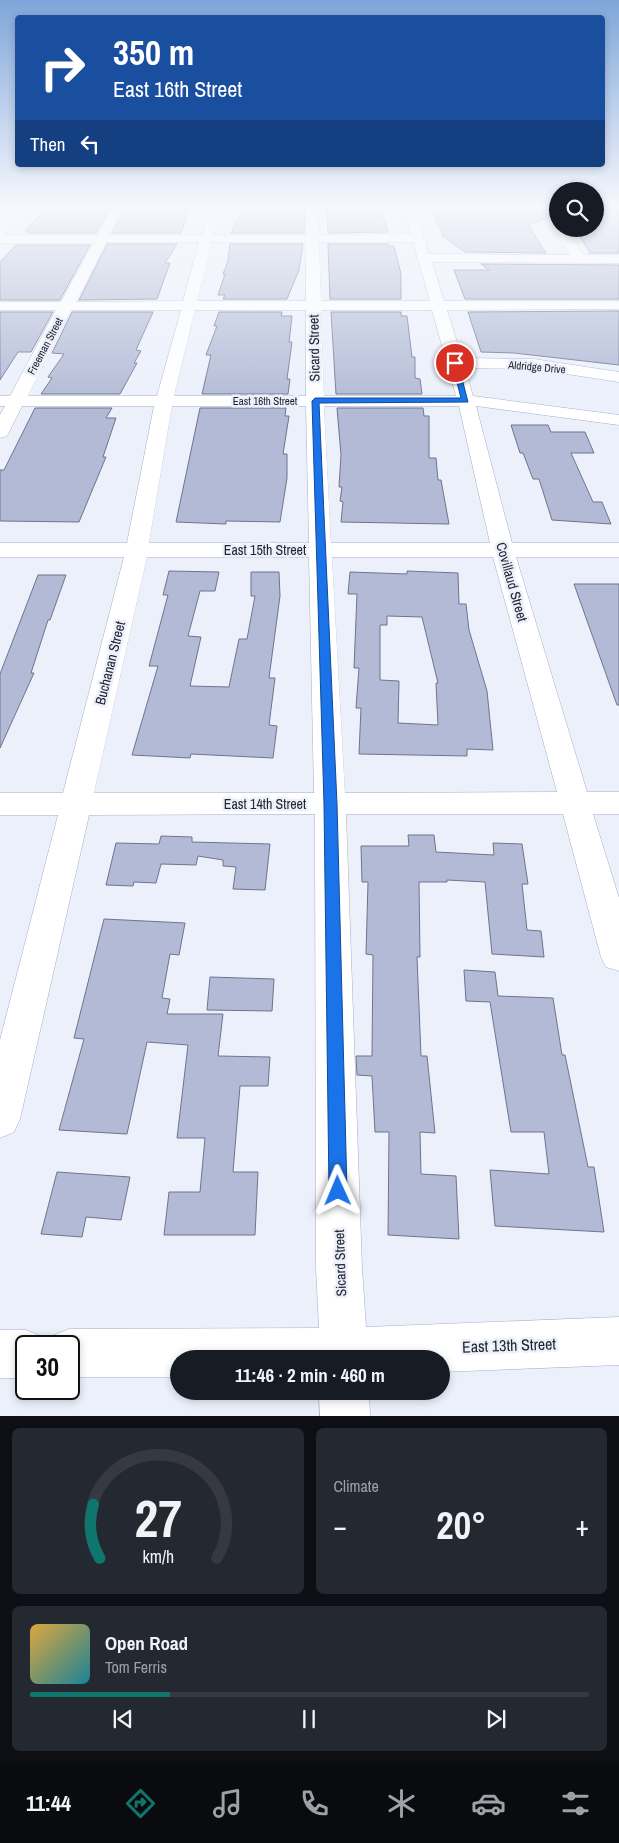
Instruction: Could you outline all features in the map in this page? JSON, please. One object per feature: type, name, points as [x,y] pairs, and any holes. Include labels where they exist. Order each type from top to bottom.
[{"type":"street","name":"Freeman Street","points":[[0,432],[8,401],[66,306],[83,273]]},
{"type":"street","name":"Buchanan Street","points":[[0,1118],[137,550],[164,401],[198,273]]},
{"type":"street","name":"Sicard Street","points":[[313,273],[315,401],[330,804],[339,1258],[343,1350]]},
{"type":"street","name":"Covillaud Street","points":[[427,273],[466,400],[502,548],[619,957]]},
{"type":"street","points":[[0,306],[619,305]]},
{"type":"street","name":"Aldridge Drive","points":[[455,363],[534,364],[619,376]]},
{"type":"street","name":"East 16th Street","points":[[8,401],[466,400],[497,402],[619,420]]},
{"type":"street","name":"East 15th Street","points":[[0,550],[502,548],[619,550]]},
{"type":"street","name":"East 14th Street","points":[[0,804],[619,803]]},
{"type":"street","name":"East 13th Street","points":[[450,1357],[619,1341]]},
{"type":"street","points":[[0,1354],[15,1354]]},
{"type":"street","name":"East 13th Street","points":[[80,1354],[170,1358]]},
{"type":"street","name":"Sicard Street","points":[[345,1400],[345,1416]]},
{"type":"building","points":[[0,273],[75,273],[60,300],[0,300]]},
{"type":"building","points":[[92,273],[166,273],[157,299],[79,300]]},
{"type":"building","points":[[298,273],[287,299],[223,299],[225,295],[218,295],[225,274],[223,274]]},
{"type":"building","points":[[329,273],[401,273],[401,299],[330,299]]},
{"type":"building","points":[[455,273],[619,273],[619,299],[465,299]]},
{"type":"building","points":[[619,311],[619,365],[514,353],[481,352],[468,312]]},
{"type":"building","points":[[0,312],[53,312],[31,352],[18,352],[0,380]]},
{"type":"building","points":[[72,312],[153,312],[136,350],[141,351],[134,363],[137,363],[120,394],[41,394],[52,378],[48,377],[64,354],[52,353]]},
{"type":"building","points":[[219,312],[282,312],[281,316],[292,316],[289,342],[292,342],[287,379],[290,379],[288,394],[202,394],[211,355],[206,355],[217,326],[214,326]]},
{"type":"building","points":[[331,312],[401,312],[401,316],[407,316],[412,357],[415,357],[415,378],[420,379],[422,394],[336,394]]},
{"type":"building","points":[[35,408],[112,408],[106,418],[116,418],[103,457],[106,457],[79,522],[0,521],[0,470],[4,470]]},
{"type":"building","points":[[200,408],[286,408],[285,416],[289,416],[283,454],[287,454],[287,478],[280,522],[226,521],[226,524],[176,522]]},
{"type":"building","points":[[337,408],[423,408],[424,416],[429,416],[429,458],[436,458],[438,480],[441,480],[449,524],[341,522],[343,502],[340,501],[342,487],[339,487],[341,455]]},
{"type":"building","points":[[511,425],[548,425],[551,432],[585,432],[594,453],[571,453],[593,502],[602,502],[611,524],[552,520],[539,479],[533,479],[523,453],[520,453]]},
{"type":"building","points":[[169,571],[219,572],[215,591],[200,591],[188,636],[201,637],[190,686],[229,687],[239,639],[247,639],[255,596],[251,596],[251,572],[279,572],[280,596],[269,678],[275,678],[269,725],[277,726],[273,758],[191,754],[190,758],[132,755],[158,666],[149,666],[168,595],[163,595]]},
{"type":"building","points":[[407,571],[458,573],[459,604],[466,604],[469,630],[487,691],[493,750],[467,749],[467,756],[359,754],[361,708],[356,708],[359,668],[354,668],[357,594],[348,594],[350,572],[407,574]],"holes":[[[387,616],[422,617],[438,683],[436,683],[438,725],[398,723],[399,681],[380,680],[380,625],[387,625]]]},
{"type":"building","points":[[38,575],[66,575],[50,620],[48,620],[31,673],[34,673],[0,748],[0,674]]},
{"type":"building","points":[[574,584],[619,584],[619,705],[617,705]]},
{"type":"building","points":[[408,835],[434,835],[436,852],[494,855],[493,843],[522,844],[528,884],[522,884],[527,930],[541,931],[544,957],[492,954],[485,882],[447,880],[447,882],[419,882],[420,957],[417,957],[421,1056],[427,1056],[435,1133],[420,1132],[421,1174],[456,1176],[459,1239],[388,1235],[389,1132],[375,1132],[372,1076],[357,1075],[356,1056],[372,1056],[373,955],[366,954],[368,882],[362,882],[361,846],[409,846]]},
{"type":"building","points":[[161,836],[192,837],[192,842],[270,844],[265,890],[233,889],[236,867],[223,866],[223,860],[198,856],[196,865],[161,864],[156,883],[134,882],[133,886],[106,885],[116,843],[159,844]]},
{"type":"building","points":[[104,919],[185,923],[179,955],[170,954],[162,998],[170,999],[167,1014],[223,1014],[218,1056],[270,1057],[268,1086],[240,1086],[233,1172],[258,1172],[255,1235],[164,1235],[169,1192],[200,1192],[205,1138],[177,1138],[188,1045],[147,1042],[127,1134],[59,1130],[84,1039],[74,1038]]},
{"type":"building","points":[[464,970],[495,972],[498,996],[553,998],[562,1055],[565,1055],[588,1167],[594,1167],[604,1232],[495,1226],[490,1170],[549,1174],[544,1132],[511,1132],[490,1002],[466,1001]]},
{"type":"building","points":[[210,977],[274,979],[272,1011],[207,1010]]},
{"type":"building","points":[[57,1172],[130,1177],[121,1220],[86,1217],[82,1237],[41,1234]]},
{"type":"route","points":[[338,1191],[330,804],[315,401],[466,400],[455,363]]}]
